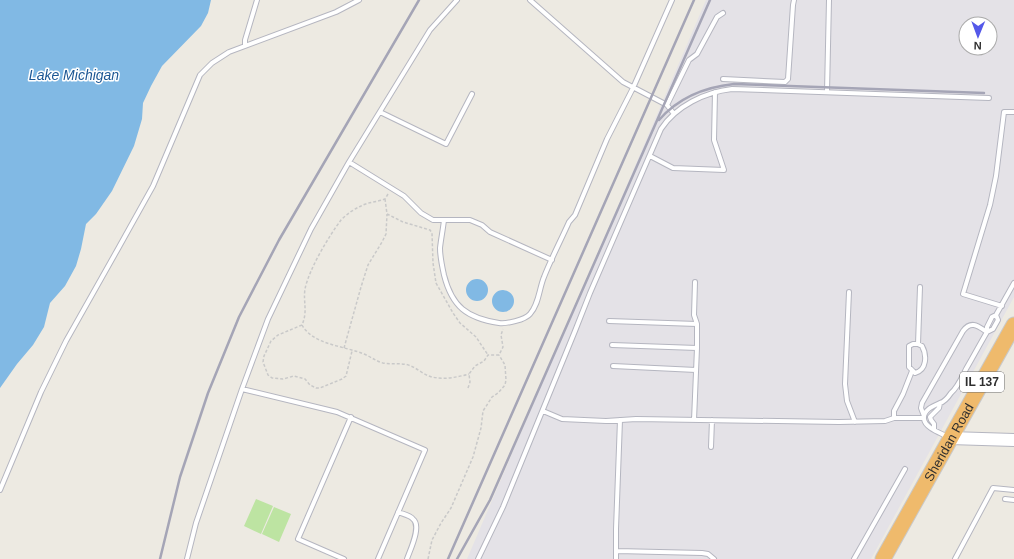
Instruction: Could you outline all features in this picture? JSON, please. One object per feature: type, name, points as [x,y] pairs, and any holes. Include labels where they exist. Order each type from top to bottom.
[{"type":"highway","name":"Sheridan Road","points":[[883,559],[1014,325]]},
{"type":"street","points":[[950,438],[1014,440]]},
{"type":"lane","points":[[246,46],[245,40],[257,0]]},
{"type":"lane","points":[[0,490],[41,392],[66,341],[153,186],[200,75],[212,63],[230,52],[336,12],[359,0]]},
{"type":"lane","points":[[187,559],[196,523],[242,389],[268,319],[311,230],[349,162],[430,30],[457,0]]},
{"type":"lane","points":[[530,0],[623,82],[667,105],[674,114]]},
{"type":"lane","points":[[444,220],[440,248],[441,261],[447,285],[456,303],[468,314],[485,321],[505,324],[530,315],[540,295],[543,279],[569,222],[575,215],[606,139],[633,88],[672,0]]},
{"type":"lane","points":[[723,80],[785,82],[788,79],[794,0]]},
{"type":"lane","points":[[827,92],[829,0]]},
{"type":"lane","points":[[667,105],[689,60],[697,54],[717,18],[723,13]]},
{"type":"lane","points":[[478,559],[503,507],[576,331],[590,293],[661,129],[667,120],[685,105],[715,92],[726,90],[742,89],[989,98]]},
{"type":"lane","points":[[650,156],[673,168],[724,170],[714,140],[715,92]]},
{"type":"lane","points":[[380,112],[446,144],[472,94]]},
{"type":"lane","points":[[1002,306],[963,294],[990,205],[996,176],[1004,112],[1014,112]]},
{"type":"lane","points":[[349,162],[404,196],[433,220],[470,220],[482,225],[490,232],[552,260]]},
{"type":"lane","points":[[694,420],[697,348],[697,324],[694,315],[695,282]]},
{"type":"lane","points":[[924,418],[928,409],[935,403],[940,403],[952,393],[987,332],[987,327],[992,317],[996,315],[1002,306],[1014,283]]},
{"type":"lane","points":[[918,344],[920,287]]},
{"type":"lane","points":[[849,292],[845,384],[847,401],[855,422]]},
{"type":"lane","points":[[609,321],[697,324]]},
{"type":"lane","points":[[950,438],[934,429],[929,428],[926,425],[921,408],[922,403],[967,326],[972,325],[987,332]]},
{"type":"lane","points":[[612,344],[697,348]]},
{"type":"lane","points":[[913,344],[918,344],[922,346],[924,351],[924,367],[920,371],[915,373],[912,372],[908,367],[910,346],[913,344]]},
{"type":"lane","points":[[613,366],[696,370]]},
{"type":"lane","points":[[894,418],[894,411],[912,372]]},
{"type":"lane","points":[[242,389],[337,412],[425,450],[378,559]]},
{"type":"lane","points":[[934,429],[934,424],[930,417],[939,408],[940,403]]},
{"type":"lane","points":[[543,411],[562,419],[606,421],[636,419],[855,422],[885,421],[894,418],[924,418]]},
{"type":"lane","points":[[344,559],[298,539],[351,417]]},
{"type":"lane","points":[[616,559],[620,420]]},
{"type":"lane","points":[[711,447],[712,420]]},
{"type":"lane","points":[[854,559],[905,469]]},
{"type":"lane","points":[[955,559],[993,488],[1014,490]]},
{"type":"lane","points":[[1005,499],[1014,500]]},
{"type":"lane","points":[[398,512],[414,519],[416,523],[417,529],[415,538],[407,559]]},
{"type":"lane","points":[[617,551],[702,553],[708,554],[714,559]]},
{"type":"path","points":[[344,348],[360,287],[368,265],[386,234],[387,214],[385,198],[391,188]]},
{"type":"path","points":[[352,350],[346,376],[320,388],[310,385],[305,379],[294,376],[278,379],[268,375],[263,362],[264,356],[271,341],[278,335],[302,325],[305,317],[305,289],[307,283],[323,249],[342,220],[362,205],[385,198]]},
{"type":"path","points":[[387,214],[403,222],[430,230],[432,233],[434,272],[440,290],[460,323],[476,337],[488,355]]},
{"type":"path","points":[[498,355],[503,347],[501,335],[505,324]]},
{"type":"path","points":[[302,325],[310,335],[344,348],[363,353],[382,362],[399,363],[410,366],[433,377],[469,374],[475,366],[484,361],[488,355]]},
{"type":"path","points":[[488,355],[498,355]]},
{"type":"path","points":[[428,559],[432,540],[450,508],[473,457],[481,428],[483,410],[492,397],[498,393],[504,385],[506,374],[505,365],[498,355]]},
{"type":"path","points":[[468,388],[470,382],[469,374]]},
{"type":"shaded area","points":[[706,0],[1014,0],[1014,297],[871,559],[467,559]]},
{"type":"green space","points":[[256,499],[273,506],[261,534],[244,526]]},
{"type":"green space","points":[[274,507],[291,514],[279,542],[262,534]]},
{"type":"water","name":"Lake Michigan","points":[[0,0],[211,0],[208,13],[201,26],[162,66],[151,86],[143,103],[142,119],[134,146],[112,191],[96,214],[86,224],[76,266],[65,286],[50,303],[44,327],[33,345],[0,388]]},
{"type":"water","points":[[473,279],[481,279],[488,286],[488,294],[481,301],[473,301],[466,294],[466,286]]},
{"type":"water","points":[[499,290],[507,290],[514,297],[514,305],[507,312],[499,312],[492,305],[492,297]]},
{"type":"railway","points":[[160,559],[180,477],[208,393],[239,317],[279,240],[419,0]]},
{"type":"railway","points":[[448,559],[694,0]]},
{"type":"railway","points":[[457,559],[490,500],[710,0]]},
{"type":"railway","points":[[659,120],[675,105],[693,94],[723,85],[734,84],[984,93]]}]
